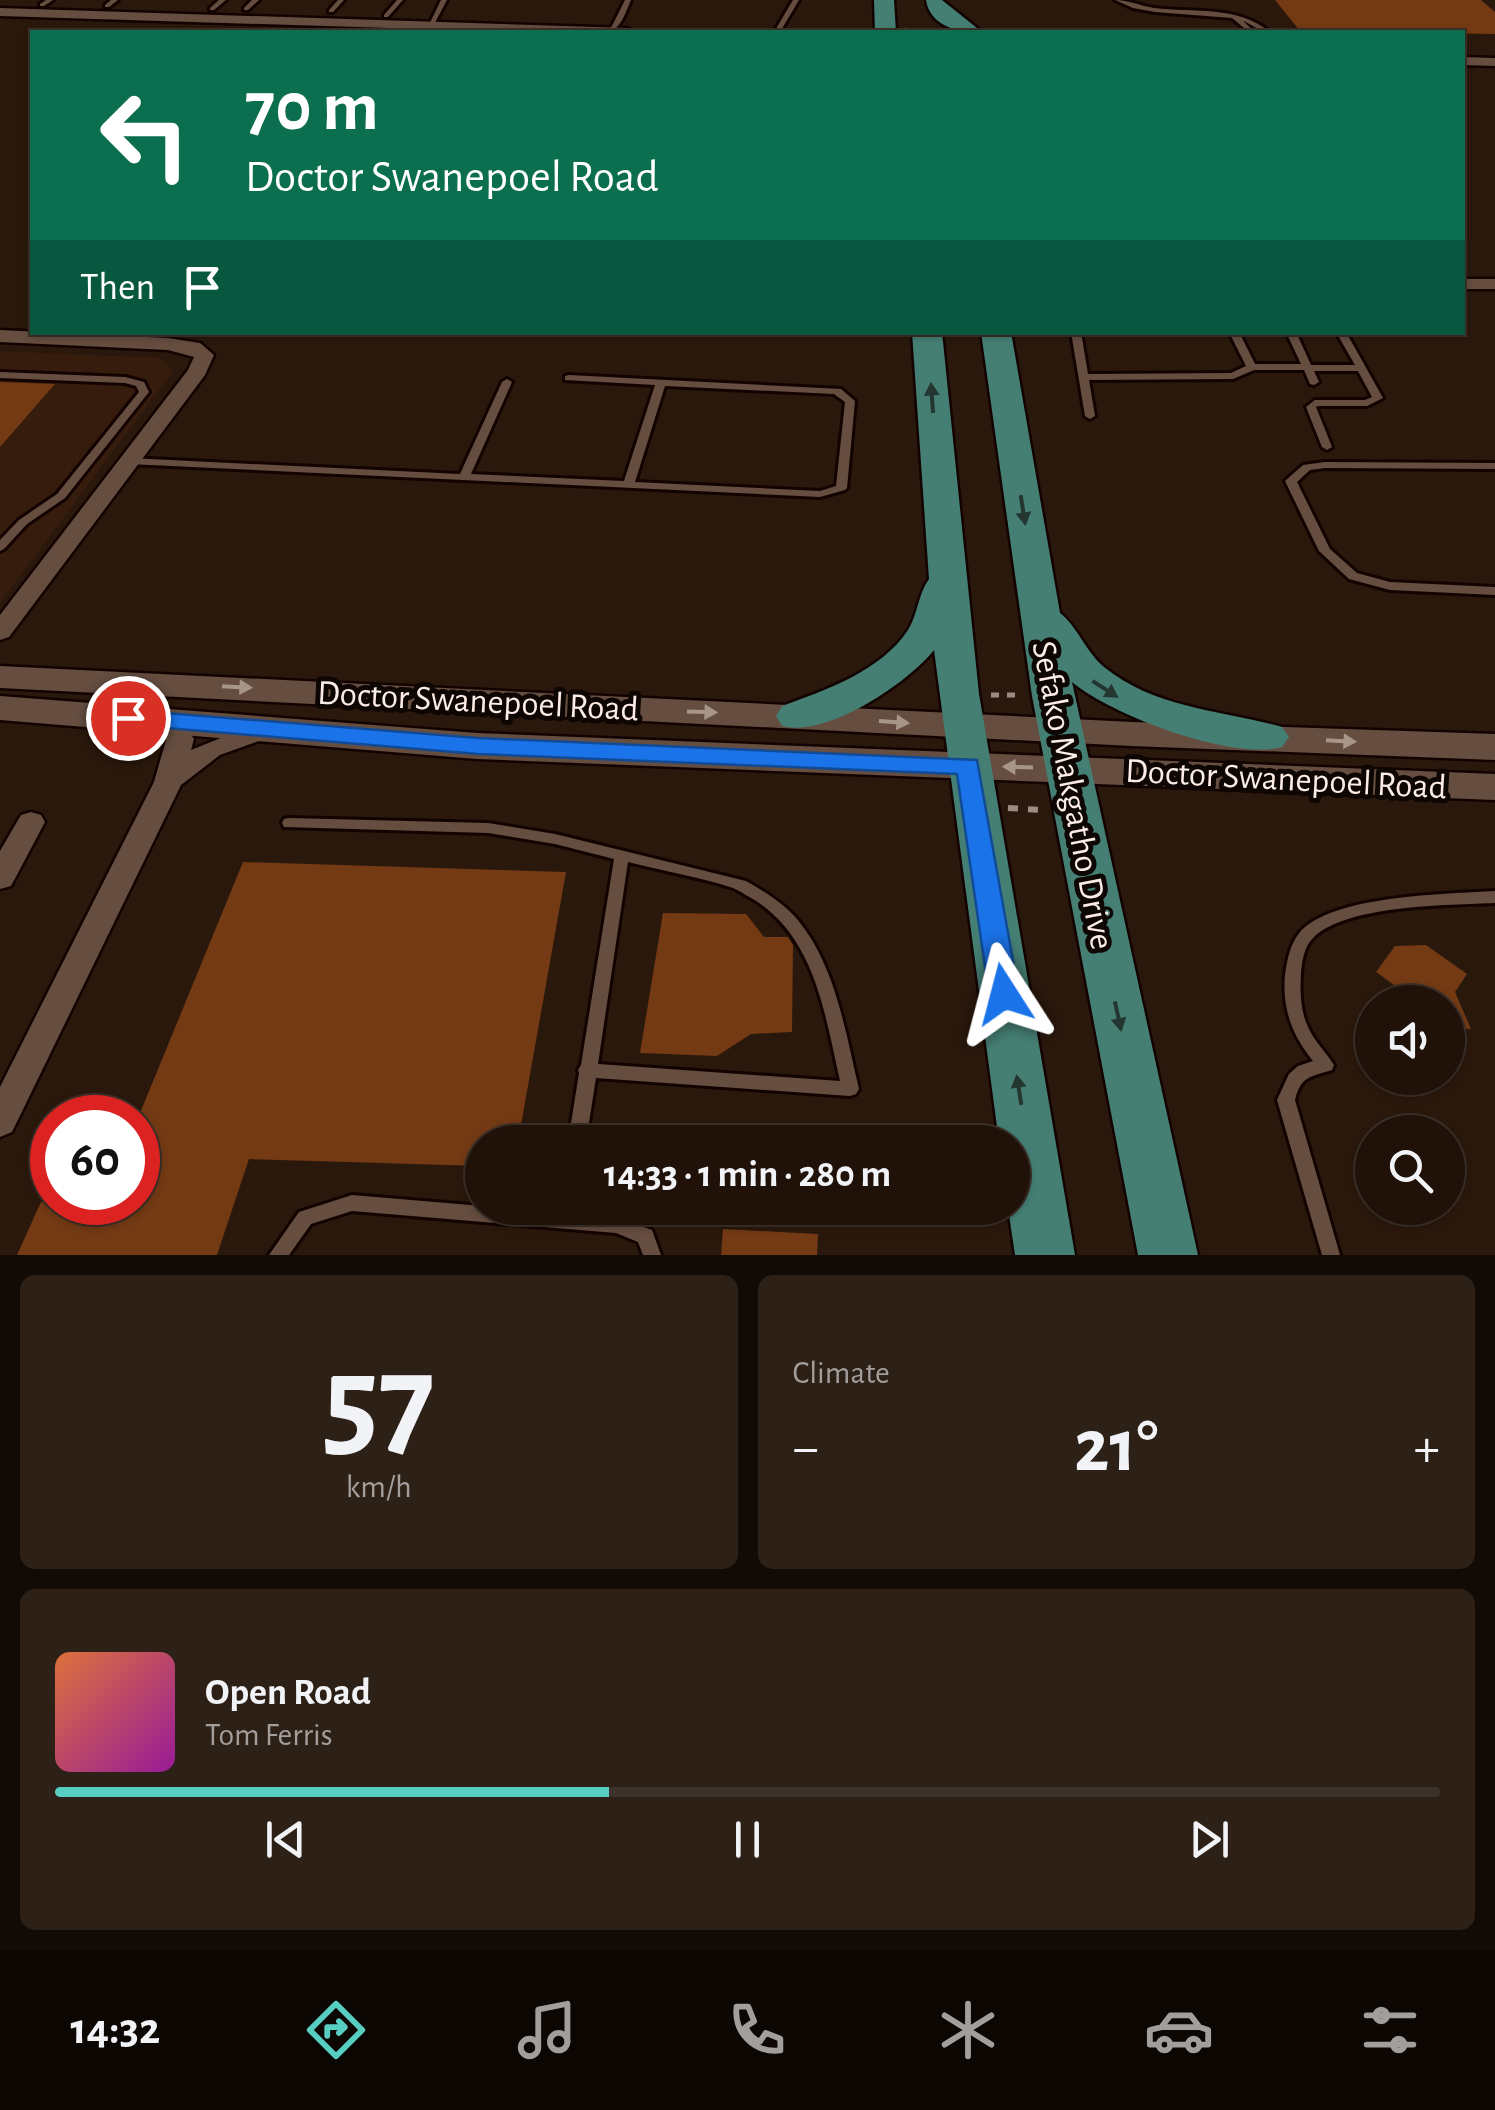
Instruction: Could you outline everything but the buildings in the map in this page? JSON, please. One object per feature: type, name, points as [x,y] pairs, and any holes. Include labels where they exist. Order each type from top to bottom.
[{"type":"main road","points":[[884,0],[886,30]]},
{"type":"main road","points":[[934,1],[937,30]]},
{"type":"main road","points":[[934,1],[950,21],[967,30]]},
{"type":"main road","points":[[927,335],[945,572],[966,748],[1045,1255]]},
{"type":"main road","name":"Sefako Makgatho Drive","points":[[996,335],[1063,752],[1168,1255]]},
{"type":"main road","points":[[797,716],[869,685],[916,648],[935,619],[945,572]]},
{"type":"main road","points":[[1034,581],[1065,652],[1104,690],[1160,714],[1268,737]]},
{"type":"main road","name":"Doctor Swanepoel Road","points":[[0,677],[797,716],[966,748]]},
{"type":"main road","points":[[0,694],[335,726],[407,741]]},
{"type":"main road","name":"Doctor Swanepoel Road","points":[[0,708],[407,741],[1063,752],[1495,787]]},
{"type":"main road","name":"Doctor Swanepoel Road","points":[[1063,752],[1268,737],[1495,747]]},
{"type":"main road","points":[[1414,744],[1495,755]]},
{"type":"street","points":[[0,14],[432,30]]},
{"type":"street","points":[[1465,64],[1495,65]]},
{"type":"street","points":[[1465,284],[1495,284]]},
{"type":"street","points":[[0,336],[168,344],[200,350],[204,361],[0,632]]},
{"type":"street","points":[[0,1122],[168,782],[180,739],[166,721]]},
{"type":"street","points":[[168,782],[210,748],[264,730]]},
{"type":"street","points":[[0,878],[31,822]]},
{"type":"lane","points":[[42,6],[50,0]]},
{"type":"lane","points":[[107,6],[115,0]]},
{"type":"lane","points":[[212,9],[224,0]]},
{"type":"lane","points":[[246,9],[256,0]]},
{"type":"lane","points":[[331,11],[341,0]]},
{"type":"lane","points":[[386,16],[400,0]]},
{"type":"lane","points":[[432,30],[444,0]]},
{"type":"lane","points":[[610,30],[628,0]]},
{"type":"lane","points":[[778,30],[796,0]]},
{"type":"lane","points":[[1118,0],[1172,14],[1214,12],[1248,16],[1266,30]]},
{"type":"lane","points":[[1214,12],[1237,18],[1250,30]]},
{"type":"lane","points":[[1076,335],[1090,416]]},
{"type":"lane","points":[[1236,335],[1252,368]]},
{"type":"lane","points":[[1292,335],[1314,382]]},
{"type":"lane","points":[[1327,447],[1311,407],[1327,402],[1374,402],[1378,398],[1344,335]]},
{"type":"lane","points":[[1082,377],[1216,378],[1252,368],[1362,368]]},
{"type":"lane","points":[[0,375],[125,380],[140,384],[144,392],[61,496],[23,522],[0,547]]},
{"type":"lane","points":[[130,461],[820,494],[842,488],[850,401],[846,395],[569,378]]},
{"type":"lane","points":[[464,475],[507,382]]},
{"type":"lane","points":[[629,484],[660,382]]},
{"type":"lane","points":[[1495,466],[1325,465],[1307,468],[1291,482],[1326,551],[1352,576],[1390,586],[1495,591]]},
{"type":"lane","points":[[289,823],[488,828],[741,885],[784,910],[821,972],[850,1089],[586,1070]]},
{"type":"lane","points":[[578,1125],[622,856]]},
{"type":"lane","points":[[1331,1255],[1286,1100],[1290,1083],[1300,1070],[1326,1065],[1294,1022],[1290,1003],[1296,950],[1310,931],[1325,921],[1358,912],[1495,897]]},
{"type":"lane","points":[[278,1255],[304,1218],[352,1203],[465,1208]]},
{"type":"lane","points":[[612,1225],[645,1236],[652,1255]]},
{"type":"path","points":[[966,748],[1063,752]]},
{"type":"path","points":[[966,748],[1063,752]]},
{"type":"shaded area","points":[[0,351],[160,358],[173,371],[0,603]]},
{"type":"route","points":[[128,718],[478,746],[968,766],[1004,994]]}]
